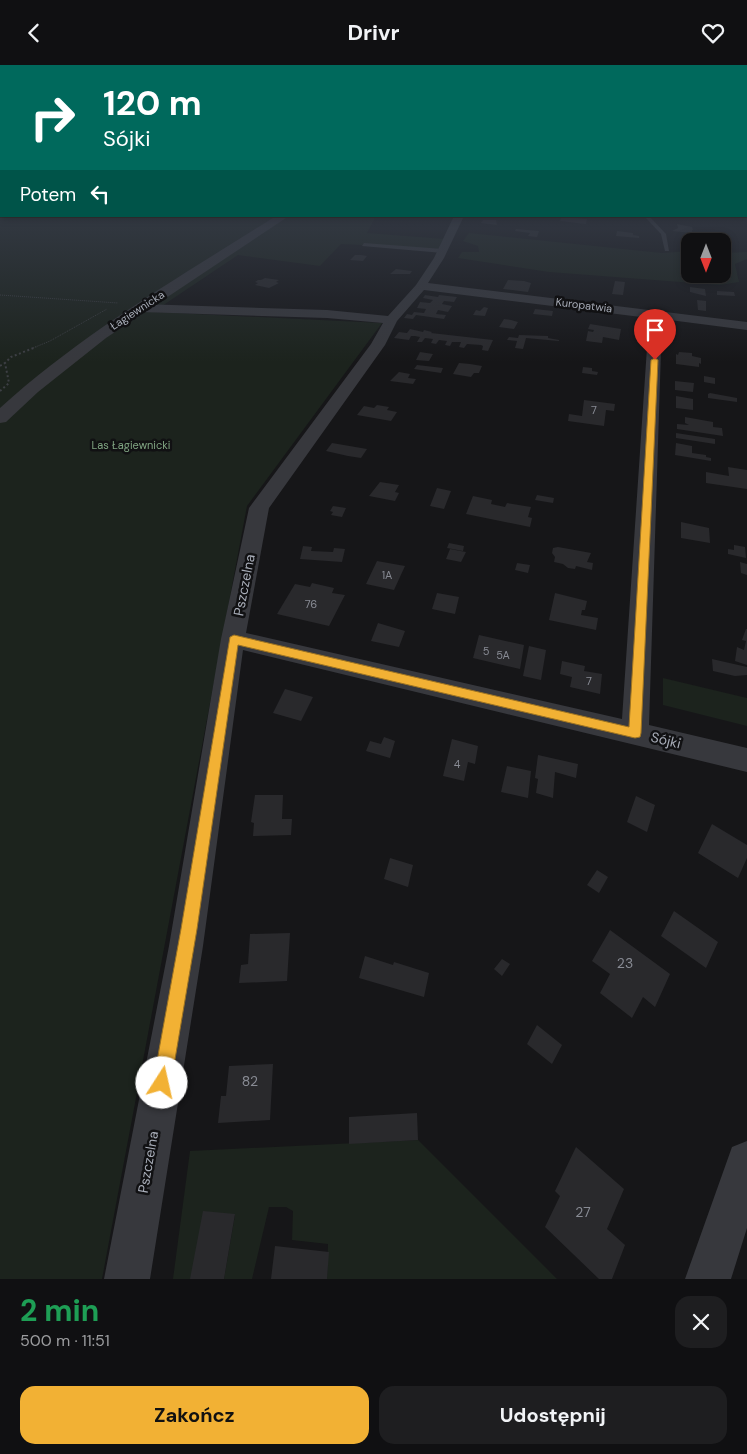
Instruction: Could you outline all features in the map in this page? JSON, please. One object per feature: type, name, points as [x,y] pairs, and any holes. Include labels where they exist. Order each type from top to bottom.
[{"type":"street","name":"Łagiewnicka","points":[[0,417],[56,366],[89,342],[233,249]]},
{"type":"street","name":"Pszczelna","points":[[127,1279],[186,946],[234,639],[259,508],[378,345],[391,320],[421,287],[443,251]]},
{"type":"street","name":"Kuropatwia","points":[[421,287],[747,326]]},
{"type":"street","points":[[141,308],[327,314],[391,320]]},
{"type":"street","points":[[635,733],[656,314]]},
{"type":"street","name":"Sójki","points":[[234,639],[747,760]]},
{"type":"street","points":[[708,1279],[747,1162]]},
{"type":"lane","points":[[412,249],[443,251]]},
{"type":"path","points":[[0,295],[117,303],[141,308]]},
{"type":"path","points":[[0,366],[5,363]]},
{"type":"green space","name":"Las Łagiewnicki","points":[[0,249],[337,249],[320,266],[238,255],[153,312],[382,323],[247,506],[102,1279],[0,1279]]},
{"type":"green space","points":[[478,249],[620,249],[662,253],[681,252],[681,282],[549,272],[458,258],[462,252],[479,252]]},
{"type":"green space","points":[[747,252],[747,259],[735,264],[739,282],[720,285],[694,283],[731,283],[731,253]]},
{"type":"green space","points":[[663,678],[747,698],[747,726],[663,705]]},
{"type":"green space","points":[[418,1140],[557,1279],[327,1279],[328,1244],[292,1240],[293,1211],[286,1207],[269,1207],[252,1279],[224,1279],[235,1215],[190,1279],[173,1279],[190,1151]]},
{"type":"building","points":[[355,255],[367,256],[363,261],[350,260]]},
{"type":"building","points":[[396,269],[412,271],[410,274],[390,274]]},
{"type":"building","points":[[265,278],[279,280],[276,282],[279,283],[269,288],[255,285],[258,283],[255,282]]},
{"type":"building","points":[[508,280],[531,283],[528,292],[503,289]]},
{"type":"building","points":[[615,281],[625,282],[623,295],[612,294]]},
{"type":"building","points":[[690,287],[705,289],[706,296],[690,292]]},
{"type":"building","points":[[717,291],[734,292],[735,296],[717,295]]},
{"type":"building","points":[[425,295],[457,297],[454,302],[444,301],[442,304],[452,306],[448,312],[438,310],[436,314],[446,315],[444,319],[416,315],[413,319],[404,318],[407,314],[412,315],[414,312],[424,313],[426,309],[417,308],[420,302],[430,303],[433,300],[423,298]]},
{"type":"building","points":[[697,300],[706,301],[706,311],[698,310]]},
{"type":"building","points":[[484,307],[488,308],[485,316],[473,315],[476,310],[480,311]]},
{"type":"building","points":[[535,309],[553,311],[552,316],[533,314]]},
{"type":"building","points":[[504,319],[518,322],[514,329],[499,327]]},
{"type":"building","points":[[590,324],[621,329],[619,340],[603,337],[602,343],[586,341],[588,331],[593,332],[594,330],[588,329]]},
{"type":"building","points":[[410,329],[493,340],[488,351],[482,350],[483,346],[481,345],[467,344],[464,348],[459,347],[461,342],[452,342],[450,346],[445,345],[447,341],[439,340],[436,344],[431,343],[433,339],[425,338],[422,342],[417,342],[420,337],[415,336],[411,336],[409,340],[394,338],[399,332],[407,333]]},
{"type":"building","points":[[519,335],[548,336],[548,338],[559,341],[526,338],[523,349],[515,348],[517,341],[507,340],[509,337],[518,338]]},
{"type":"building","points":[[420,352],[433,354],[429,361],[416,360]]},
{"type":"building","points":[[679,352],[692,353],[692,356],[701,358],[701,364],[699,363],[699,367],[676,364],[676,354],[678,355]]},
{"type":"building","points":[[459,363],[482,366],[479,373],[474,373],[471,377],[453,374]]},
{"type":"building","points":[[417,365],[443,368],[441,373],[414,369]]},
{"type":"building","points":[[583,367],[592,368],[592,371],[598,372],[597,375],[582,373]]},
{"type":"building","points":[[399,372],[410,374],[408,378],[416,379],[413,384],[390,381]]},
{"type":"building","points":[[704,376],[715,378],[715,384],[704,382]]},
{"type":"building","points":[[675,381],[694,383],[693,392],[675,390]]},
{"type":"building","points":[[710,393],[737,398],[737,402],[708,398]]},
{"type":"building","points":[[676,396],[693,399],[693,410],[676,408]]},
{"type":"building","points":[[584,400],[615,404],[614,411],[606,410],[604,426],[568,421],[569,414],[582,416]]},
{"type":"building","points":[[377,405],[389,407],[387,410],[397,412],[391,421],[357,415],[364,406],[374,408]]},
{"type":"building","points":[[685,417],[713,422],[713,427],[722,428],[723,436],[677,429],[677,424],[689,425],[685,423]]},
{"type":"building","points":[[676,433],[715,439],[715,444],[676,438]]},
{"type":"building","points":[[332,443],[367,449],[361,458],[348,456],[326,451]]},
{"type":"building","points":[[676,443],[692,446],[692,453],[706,455],[706,457],[711,458],[711,461],[675,455]]},
{"type":"building","points":[[728,467],[747,470],[747,489],[706,483],[706,472],[729,476]]},
{"type":"building","points":[[380,482],[399,485],[395,492],[399,493],[395,501],[369,496]]},
{"type":"building","points":[[437,488],[451,491],[444,509],[430,506]]},
{"type":"building","points":[[537,495],[554,498],[553,503],[535,500]]},
{"type":"building","points":[[473,496],[492,500],[491,504],[505,507],[507,503],[531,507],[528,517],[532,518],[530,527],[466,514]]},
{"type":"building","points":[[333,506],[346,508],[342,517],[331,515],[333,512],[330,511]]},
{"type":"building","points":[[681,522],[709,528],[710,543],[681,538]]},
{"type":"building","points":[[449,543],[464,546],[463,551],[447,548]]},
{"type":"building","points":[[734,545],[745,547],[746,558],[728,554],[728,549],[734,550]]},
{"type":"building","points":[[303,546],[312,547],[311,551],[333,552],[334,548],[345,549],[342,562],[300,559]]},
{"type":"building","points":[[558,547],[591,553],[587,562],[593,563],[592,570],[576,566],[575,569],[568,568],[563,564],[554,562],[553,548]]},
{"type":"building","points":[[450,549],[466,552],[461,562],[446,559]]},
{"type":"building","points":[[377,561],[405,566],[394,590],[366,584]]},
{"type":"building","points":[[740,562],[747,564],[747,575],[741,573]]},
{"type":"building","points":[[517,563],[530,565],[528,573],[515,570]]},
{"type":"building","points":[[312,583],[334,588],[332,593],[345,595],[329,626],[277,614],[295,584],[310,587]]},
{"type":"building","points":[[437,593],[459,597],[455,614],[432,609]]},
{"type":"building","points":[[555,593],[587,601],[585,610],[582,610],[581,615],[598,618],[596,630],[549,620]]},
{"type":"building","points":[[378,623],[405,631],[399,647],[371,641]]},
{"type":"building","points":[[746,629],[747,665],[735,661],[737,647],[744,650],[746,641],[742,640]]},
{"type":"building","points":[[479,635],[524,645],[520,669],[473,658]]},
{"type":"building","points":[[529,646],[546,650],[541,680],[523,676]]},
{"type":"building","points":[[712,659],[747,667],[747,675],[735,676],[713,671]]},
{"type":"building","points":[[562,661],[585,666],[584,671],[602,674],[600,694],[570,687],[572,677],[560,674]]},
{"type":"building","points":[[285,689],[313,697],[301,721],[273,713]]},
{"type":"building","points":[[384,737],[395,741],[390,758],[366,751],[370,741],[381,744]]},
{"type":"building","points":[[452,739],[478,746],[475,764],[468,762],[464,781],[443,776]]},
{"type":"building","points":[[538,755],[578,764],[576,778],[555,772],[553,798],[536,793],[538,779],[535,778]]},
{"type":"building","points":[[507,766],[531,771],[528,798],[501,792]]},
{"type":"building","points":[[255,795],[283,795],[282,819],[292,819],[291,835],[253,836],[254,823],[251,822]]},
{"type":"building","points":[[636,796],[655,805],[647,832],[627,822]]},
{"type":"building","points":[[712,824],[747,845],[747,858],[738,878],[698,853]]},
{"type":"building","points":[[390,858],[413,865],[408,887],[384,879]]},
{"type":"building","points":[[597,870],[608,877],[599,893],[587,885]]},
{"type":"building","points":[[674,911],[718,942],[706,968],[661,936]]},
{"type":"building","points":[[610,930],[670,974],[655,1007],[643,997],[632,1018],[600,993],[610,974],[592,961]]},
{"type":"building","points":[[290,933],[287,981],[239,983],[241,965],[248,964],[250,934]]},
{"type":"building","points":[[365,956],[393,965],[394,962],[429,973],[424,997],[359,978]]},
{"type":"building","points":[[502,959],[510,964],[502,976],[494,969]]},
{"type":"building","points":[[537,1025],[562,1045],[552,1064],[527,1044]]},
{"type":"building","points":[[273,1064],[270,1120],[218,1123],[221,1096],[226,1096],[229,1066]]},
{"type":"building","points":[[417,1113],[418,1140],[349,1144],[349,1117]]},
{"type":"building","points":[[576,1147],[624,1189],[607,1229],[625,1245],[612,1279],[599,1279],[545,1227],[560,1196],[555,1191]]},
{"type":"building","points":[[203,1211],[235,1214],[224,1279],[190,1279]]},
{"type":"building","points":[[275,1246],[329,1252],[327,1279],[271,1279]]},
{"type":"route","points":[[162,1083],[189,929],[234,639],[635,733],[655,360]]}]
